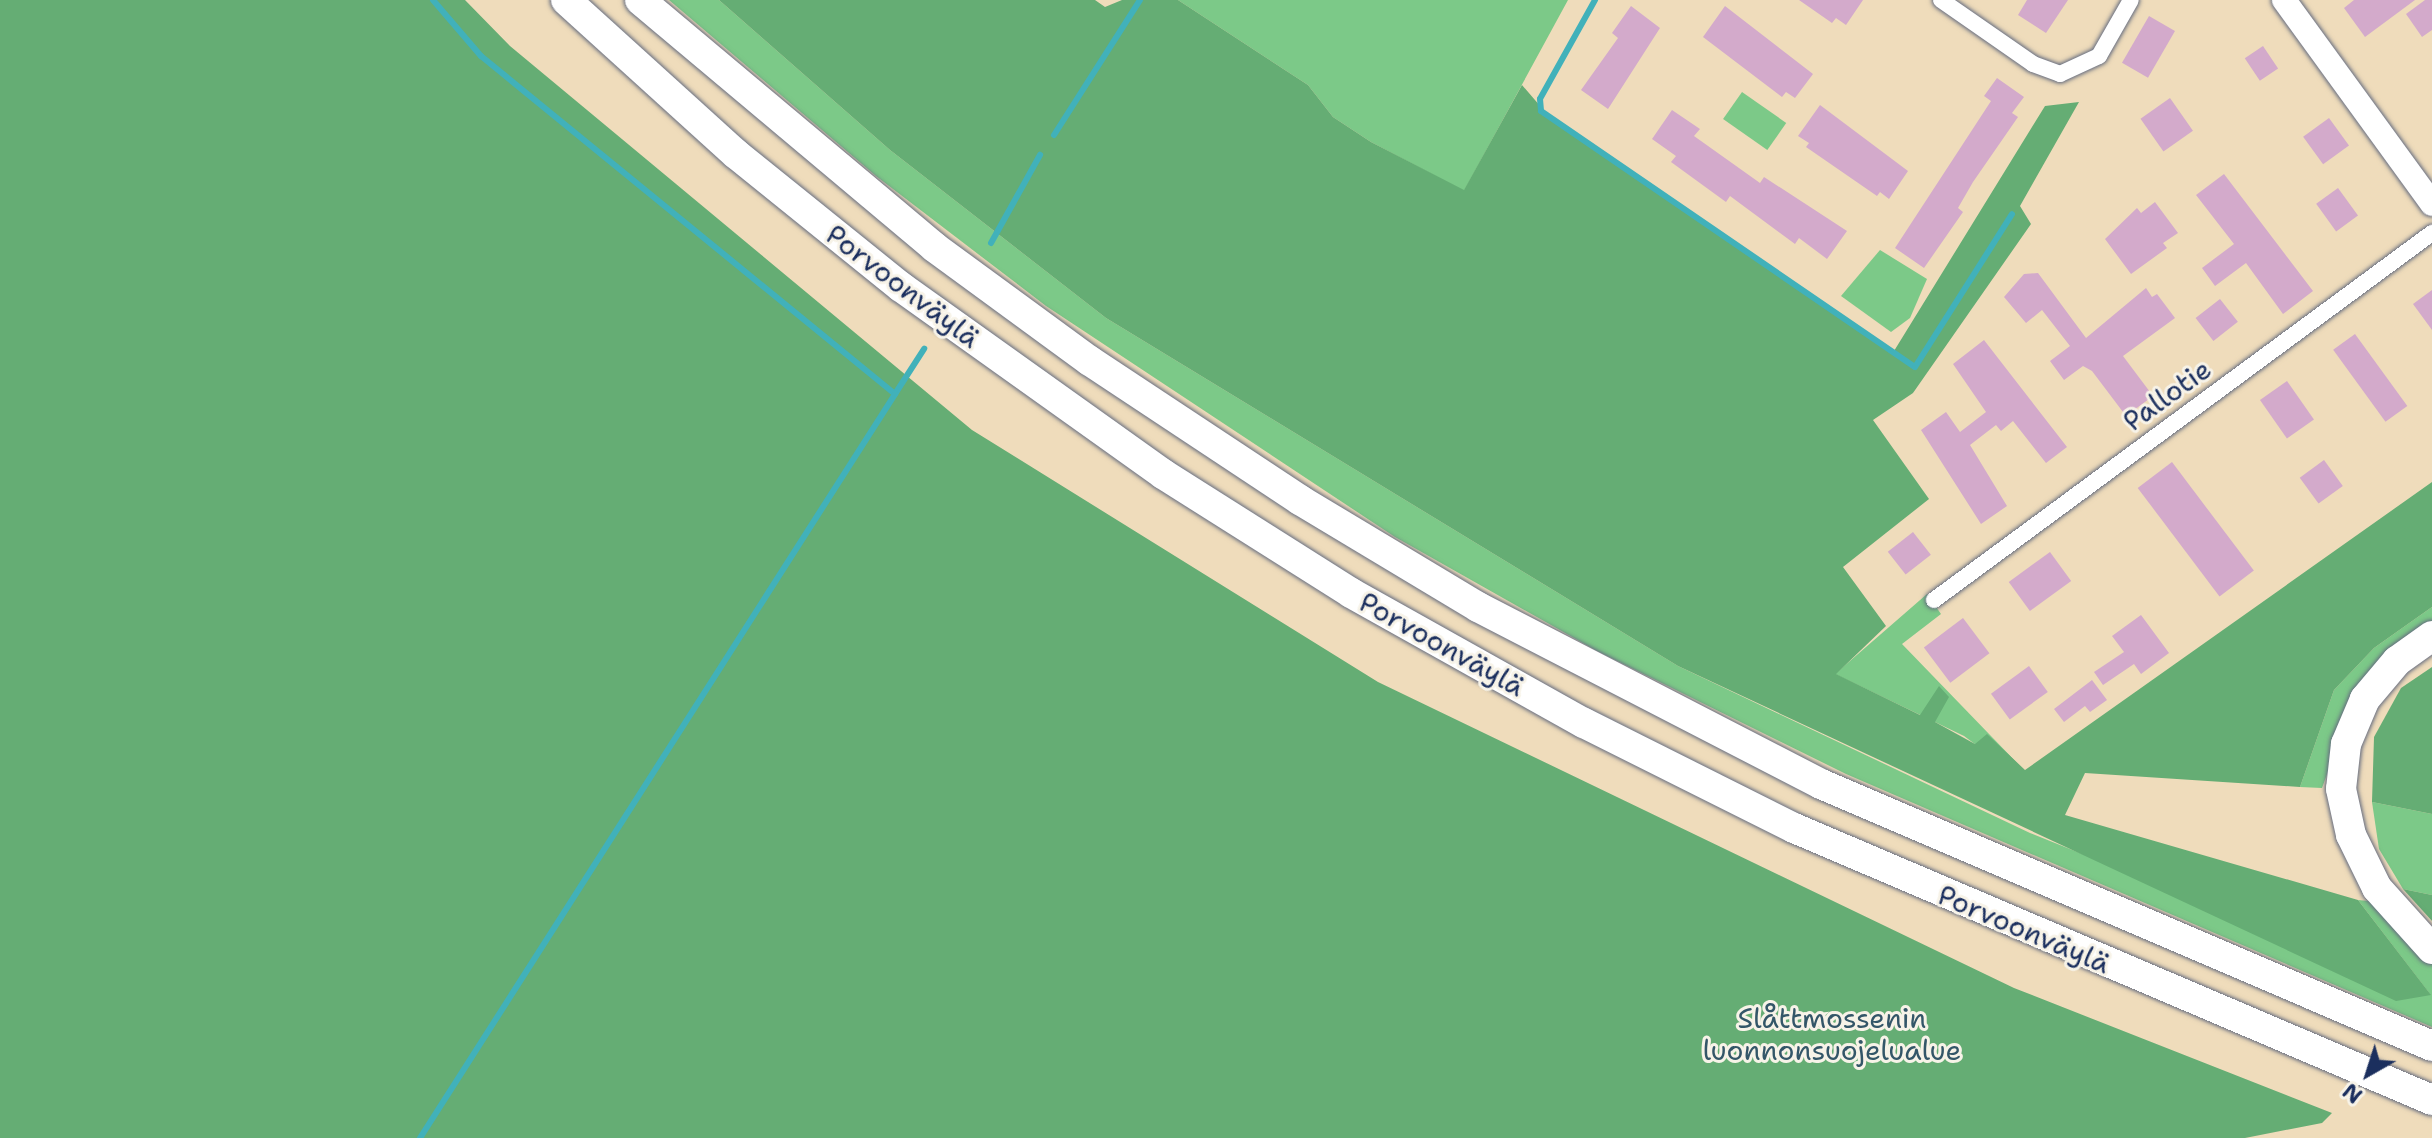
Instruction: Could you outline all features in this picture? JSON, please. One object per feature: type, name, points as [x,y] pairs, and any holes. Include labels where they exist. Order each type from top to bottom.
[{"type":"highway","name":"Porvoonväylä","points":[[566,0],[736,154],[901,287],[1163,474],[1351,593],[1584,723],[1794,828],[2432,1100]]},
{"type":"highway","name":"Porvoonväylä","points":[[640,0],[751,98],[970,274],[1192,431],[1451,591],[1821,784],[2432,1046]]},
{"type":"highway","points":[[2432,636],[2397,661],[2365,699],[2346,744],[2341,789],[2351,835],[2377,888],[2432,949]]},
{"type":"main road","points":[[2284,0],[2432,204]]},
{"type":"street","points":[[1941,0],[2033,64],[2060,74],[2099,56],[2131,0]]},
{"type":"street","name":"Pallotie","points":[[1934,600],[2432,233]]},
{"type":"green space","name":"Slåttmossenin luonnonsuojelualue","points":[[0,0],[465,0],[510,46],[972,430],[1378,682],[2014,988],[2332,1113],[2322,1123],[2245,1138],[0,1138]]},
{"type":"green space","points":[[669,0],[719,0],[890,150],[1106,318],[1678,666],[2030,833],[2430,994],[2358,900],[2378,902],[2432,959],[2432,1027],[1846,774],[1597,651],[1395,537],[1046,306],[876,176]]},
{"type":"green space","points":[[719,0],[1095,0],[1105,7],[1122,0],[1178,0],[1308,85],[1333,117],[1371,142],[1464,190],[1522,85],[1547,114],[1894,351],[2045,106],[2079,102],[2020,206],[2031,224],[1913,393],[1873,420],[1929,499],[1843,567],[1886,626],[1836,674],[1920,715],[1939,686],[1949,697],[1935,722],[1975,744],[1987,734],[2025,770],[2432,482],[2432,607],[2374,648],[2334,690],[2300,787],[2085,773],[2065,815],[2358,900],[2431,995],[2396,1001],[1678,666],[1106,318],[890,150]]},
{"type":"green space","points":[[1178,0],[1568,0],[1464,191],[1371,142],[1333,117],[1308,85]]},
{"type":"green space","points":[[1742,92],[1786,123],[1767,150],[1723,119]]},
{"type":"green space","points":[[1880,250],[1927,279],[1910,318],[1891,332],[1841,296]]},
{"type":"green space","points":[[1927,594],[1941,614],[1902,644],[2019,765],[2011,771],[1964,736],[1835,674]]},
{"type":"green space","points":[[2432,607],[2432,629],[2353,703],[2322,788],[2300,787],[2334,690],[2374,648]]},
{"type":"green space","points":[[2432,667],[2432,814],[2372,802],[2374,737],[2401,688]]},
{"type":"green space","points":[[2372,802],[2432,814],[2432,895],[2403,889],[2379,849]]},
{"type":"green space","points":[[2403,889],[2432,895],[2432,921]]},
{"type":"building","points":[[1799,0],[1863,0],[1846,25],[1836,18],[1832,23]]},
{"type":"building","points":[[2027,0],[2068,0],[2046,33],[2018,15]]},
{"type":"building","points":[[2354,0],[2415,0],[2365,37],[2344,8]]},
{"type":"building","points":[[2425,0],[2432,0],[2432,30],[2422,37],[2406,14]]},
{"type":"building","points":[[1631,6],[1660,28],[1608,109],[1581,90],[1618,38],[1612,33]]},
{"type":"building","points":[[1725,6],[1813,74],[1795,98],[1786,92],[1782,97],[1703,37]]},
{"type":"building","points":[[2149,16],[2175,31],[2148,78],[2122,63]]},
{"type":"building","points":[[2263,46],[2278,68],[2260,81],[2245,58]]},
{"type":"building","points":[[1997,78],[2024,97],[2012,113],[2018,117],[1973,182],[1958,208],[1963,212],[1924,268],[1895,248],[1991,101],[1984,96]]},
{"type":"building","points":[[2170,98],[2193,131],[2163,151],[2141,119]]},
{"type":"building","points":[[1820,105],[1908,171],[1889,199],[1880,192],[1877,196],[1806,147],[1809,143],[1798,136]]},
{"type":"building","points":[[1672,110],[1700,129],[1694,136],[1760,183],[1764,177],[1847,231],[1827,259],[1799,238],[1795,244],[1730,196],[1726,202],[1671,162],[1676,156],[1652,139]]},
{"type":"building","points":[[2329,118],[2349,146],[2323,164],[2303,137]]},
{"type":"building","points":[[2224,174],[2313,291],[2283,314],[2246,263],[2215,286],[2202,268],[2234,244],[2196,195]]},
{"type":"building","points":[[2338,188],[2358,216],[2336,231],[2316,204]]},
{"type":"building","points":[[2155,202],[2178,233],[2163,243],[2167,248],[2131,274],[2105,239],[2137,208],[2141,213]]},
{"type":"building","points":[[2038,273],[2086,338],[2146,288],[2152,297],[2157,294],[2175,318],[2123,356],[2153,396],[2126,416],[2092,371],[2083,366],[2064,380],[2050,361],[2070,346],[2042,310],[2026,323],[2004,297],[2024,274]]},
{"type":"building","points":[[2432,290],[2432,330],[2413,304]]},
{"type":"building","points":[[2220,299],[2238,322],[2213,341],[2196,318]]},
{"type":"building","points":[[2355,334],[2407,406],[2385,422],[2333,350]]},
{"type":"building","points":[[1984,340],[2067,447],[2046,463],[2013,421],[2001,431],[1996,425],[1970,445],[2007,506],[1981,524],[1921,430],[1946,412],[1960,432],[1986,412],[1953,364]]},
{"type":"building","points":[[2287,381],[2314,420],[2287,438],[2260,400]]},
{"type":"building","points":[[2324,460],[2343,486],[2319,504],[2300,478]]},
{"type":"building","points":[[2172,462],[2254,571],[2220,596],[2138,488]]},
{"type":"building","points":[[1913,532],[1931,555],[1906,575],[1888,552]]},
{"type":"building","points":[[2050,552],[2071,581],[2030,611],[2009,582]]},
{"type":"building","points":[[2141,615],[2169,653],[2141,674],[2134,664],[2103,685],[2094,672],[2124,652],[2112,636]]},
{"type":"building","points":[[1963,618],[1989,653],[1950,683],[1924,647]]},
{"type":"building","points":[[2029,666],[2048,692],[2010,720],[1991,694]]},
{"type":"building","points":[[2092,680],[2107,700],[2090,712],[2085,706],[2064,722],[2054,709]]},
{"type":"waterway","points":[[433,0],[481,56],[895,394],[924,349]]},
{"type":"waterway","points":[[1054,135],[1140,0]]},
{"type":"waterway","points":[[1595,0],[1540,99],[1541,111],[1915,367],[2012,214]]},
{"type":"waterway","points":[[991,243],[1040,155]]},
{"type":"waterway","points":[[420,1138],[895,394]]}]
